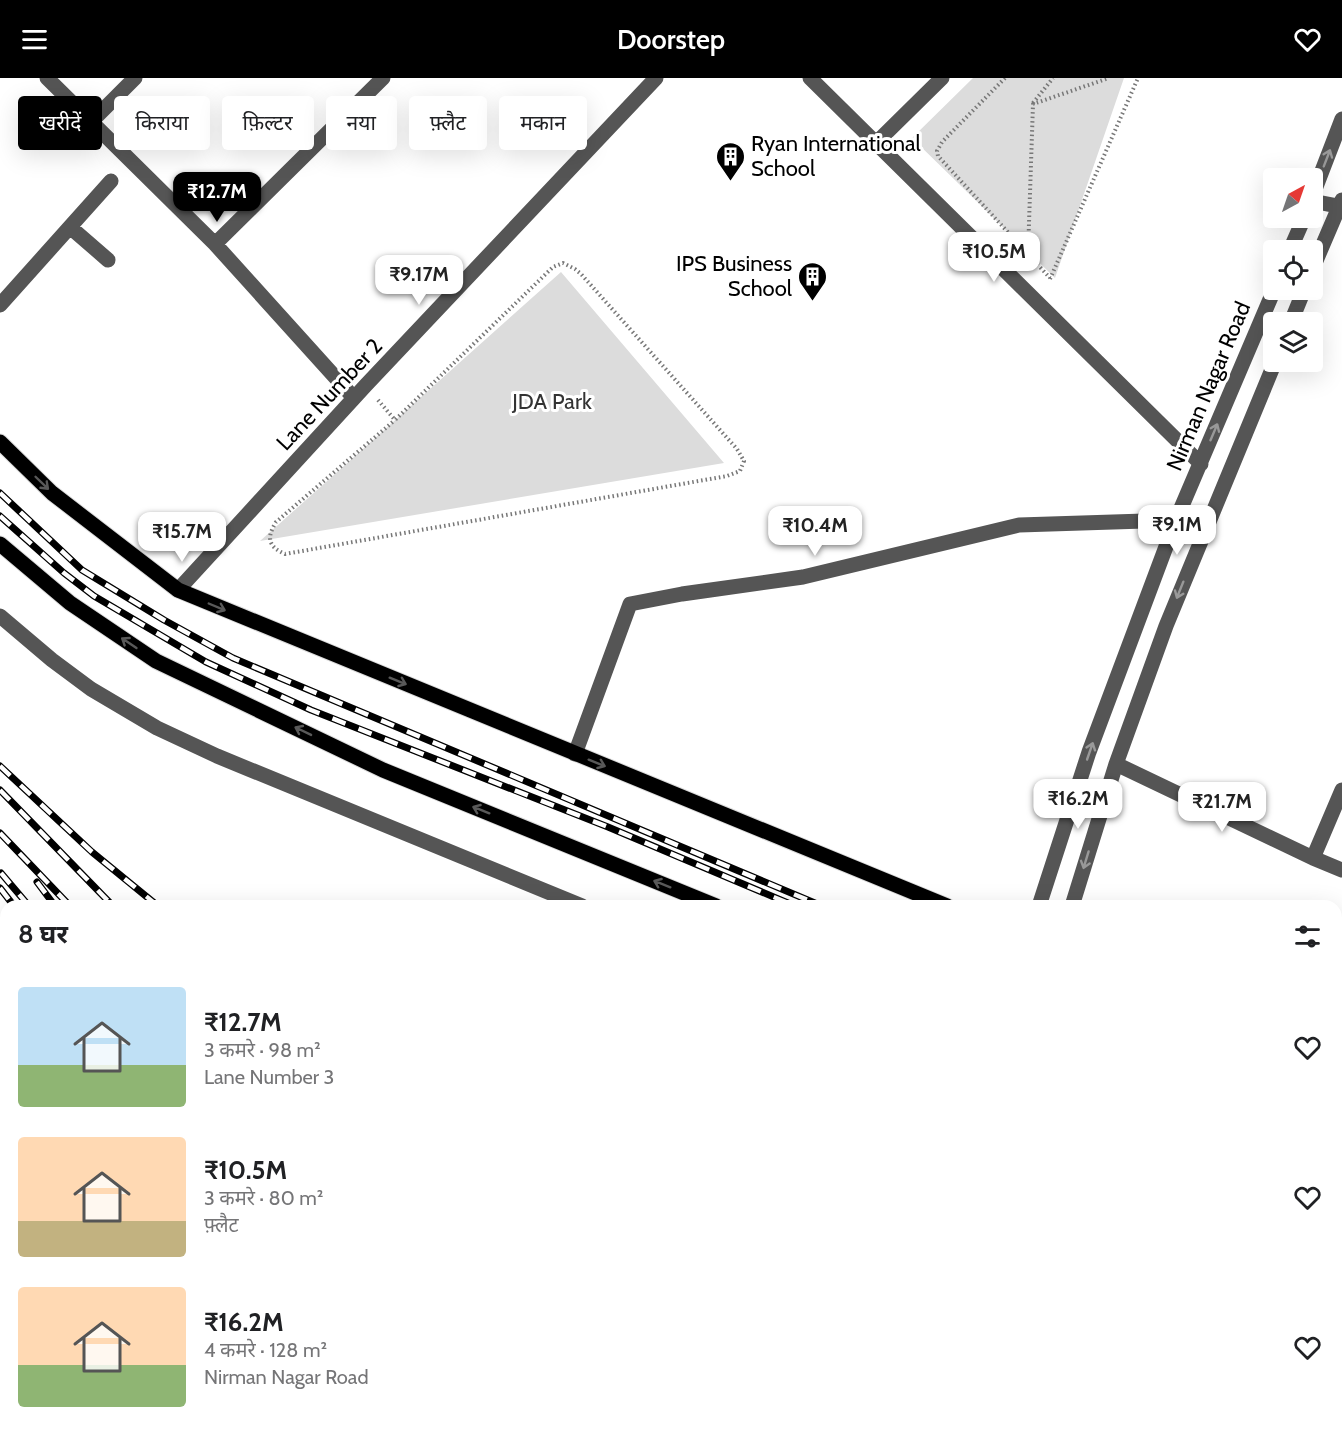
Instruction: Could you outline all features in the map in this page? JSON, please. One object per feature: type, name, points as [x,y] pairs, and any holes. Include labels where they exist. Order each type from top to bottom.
[{"type":"main road","points":[[0,442],[52,493],[178,590],[931,900]]},
{"type":"main road","points":[[0,544],[70,603],[156,661],[383,770],[701,900]]},
{"type":"street","points":[[47,78],[65,96]]},
{"type":"street","points":[[102,111],[135,78]]},
{"type":"street","points":[[215,244],[383,78]]},
{"type":"street","name":"Lane Number 2","points":[[178,590],[354,398],[656,78]]},
{"type":"street","points":[[810,78],[1201,464]]},
{"type":"street","points":[[876,143],[942,78]]},
{"type":"street","points":[[1323,170],[1342,119]]},
{"type":"street","points":[[102,133],[215,244],[354,398]]},
{"type":"street","points":[[0,304],[111,181]]},
{"type":"street","points":[[1323,201],[1341,204],[1323,245]]},
{"type":"street","points":[[70,227],[108,260]]},
{"type":"street","name":"Nirman Nagar Road","points":[[1041,900],[1089,752],[1176,520],[1270,300]]},
{"type":"street","points":[[1074,900],[1116,764],[1166,626],[1271,372]]},
{"type":"street","points":[[575,754],[630,604],[682,594],[803,577],[1019,525],[1176,520]]},
{"type":"street","points":[[0,616],[91,689],[157,728],[218,756],[567,900]]},
{"type":"street","points":[[1116,764],[1342,870]]},
{"type":"street","points":[[1313,858],[1342,790]]},
{"type":"path","points":[[1005,78],[942,142],[937,151],[938,156],[1050,278],[1138,78]]},
{"type":"path","points":[[1028,254],[1033,104],[1053,78]]},
{"type":"path","points":[[1033,104],[1109,78]]},
{"type":"path","points":[[563,263],[581,274],[737,449],[744,461],[740,471],[727,476],[285,554],[274,547],[269,539],[269,532],[276,522],[395,420],[553,267],[563,263]]},
{"type":"path","points":[[366,386],[395,420]]},
{"type":"green space","points":[[973,78],[1124,78],[1055,278],[912,138]]},
{"type":"green space","name":"JDA Park","points":[[561,272],[724,463],[260,541],[269,533]]},
{"type":"railway","points":[[0,493],[82,570],[164,620],[233,658],[808,900]]},
{"type":"railway","points":[[0,516],[64,573],[94,596],[206,662],[311,710],[608,827],[781,900]]},
{"type":"railway","points":[[0,766],[92,852],[151,900]]},
{"type":"railway","points":[[0,790],[107,900]]},
{"type":"railway","points":[[0,833],[64,900]]},
{"type":"railway","points":[[1,873],[24,900]]},
{"type":"railway","points":[[37,882],[50,900]]},
{"type":"railway","points":[[0,888],[9,900]]},
{"type":"place","name":"Ryan International School","points":[[730,182]]},
{"type":"place","name":"IPS Business School","points":[[813,302]]}]
